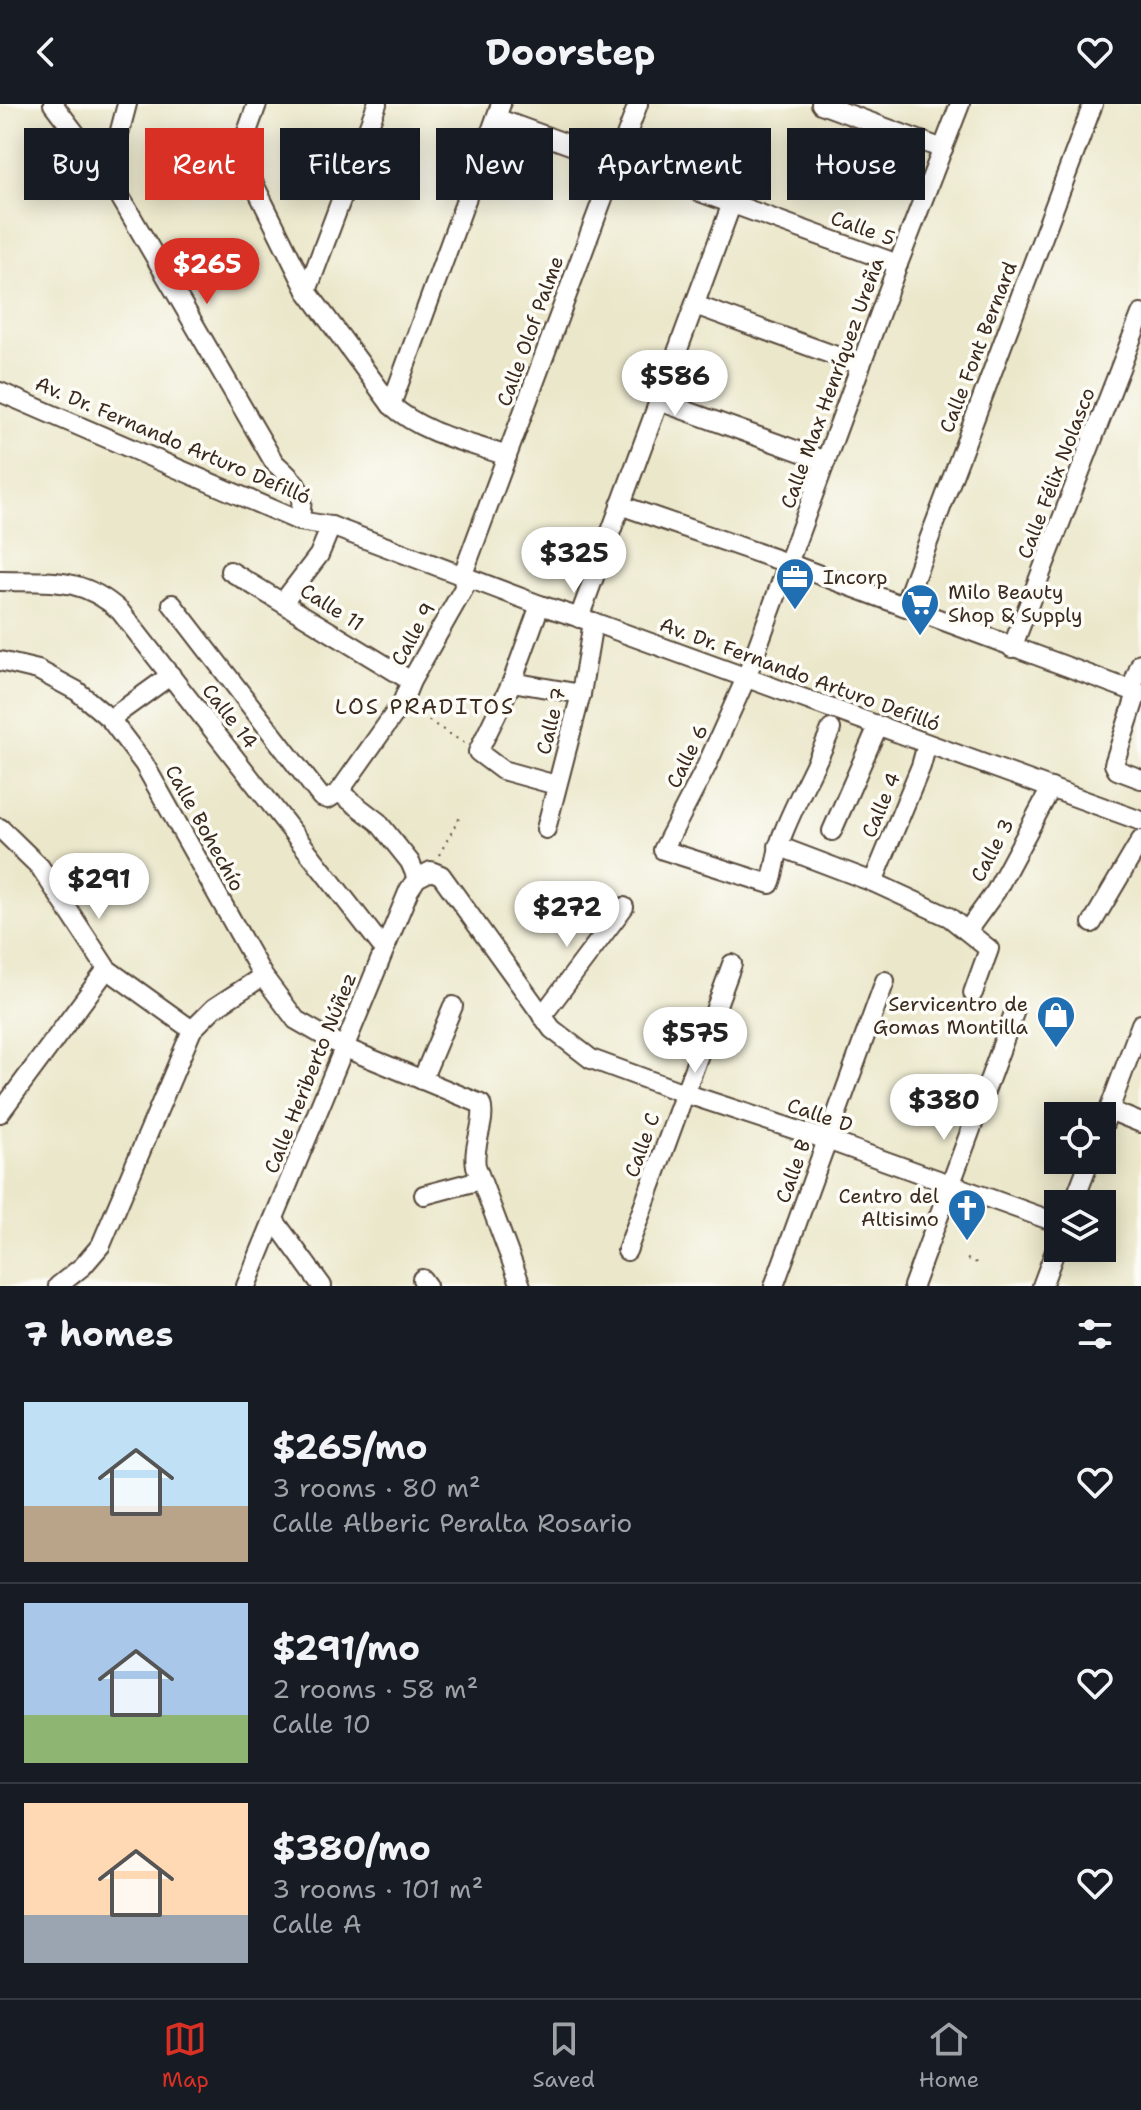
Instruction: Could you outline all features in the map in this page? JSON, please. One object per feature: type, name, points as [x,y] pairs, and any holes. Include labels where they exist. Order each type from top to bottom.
[{"type":"street","points":[[53,104],[71,128]]},
{"type":"street","points":[[121,128],[127,104]]},
{"type":"street","points":[[257,104],[247,132],[248,172],[307,291],[391,405],[404,417],[427,429],[507,456]]},
{"type":"street","points":[[307,291],[377,104]]},
{"type":"street","name":"Calle Olof Palme","points":[[629,128],[638,104]]},
{"type":"street","points":[[821,104],[943,149]]},
{"type":"street","name":"Calle Max Henríquez Ureña","points":[[746,678],[960,104]]},
{"type":"street","name":"Calle Font Bernard","points":[[904,606],[1093,104]]},
{"type":"street","points":[[391,405],[498,111]]},
{"type":"street","name":"Calle 5","points":[[498,111],[569,143]]},
{"type":"street","points":[[122,200],[274,462],[301,492],[303,504],[299,521]]},
{"type":"street","name":"Calle Olof Palme","points":[[463,574],[601,200]]},
{"type":"street","name":"Calle 5","points":[[723,200],[898,264]]},
{"type":"street","name":"Calle 7","points":[[546,829],[581,694],[586,620],[620,505],[732,203]]},
{"type":"street","points":[[695,305],[861,365]]},
{"type":"street","name":"Calle Félix Nolasco","points":[[1012,648],[1141,314]]},
{"type":"street","name":"Av. Dr. Fernando Arturo Defilló","points":[[0,392],[299,521],[331,526],[540,605],[1141,821]]},
{"type":"street","points":[[659,401],[826,461]]},
{"type":"street","points":[[620,505],[790,564],[1136,693]]},
{"type":"street","points":[[283,602],[319,555],[331,526]]},
{"type":"street","name":"Calle 11","points":[[230,571],[411,681]]},
{"type":"street","name":"Calle 9","points":[[339,792],[402,703],[411,681],[462,592],[465,584],[463,574]]},
{"type":"street","name":"Calle 14","points":[[0,581],[56,582],[95,591],[120,611],[384,949]]},
{"type":"street","name":"Calle D","points":[[172,604],[321,797],[328,799],[339,792],[378,822],[410,862],[424,874],[441,875],[552,1029],[591,1059],[1044,1218]]},
{"type":"street","points":[[540,605],[512,682],[478,752],[509,773],[556,785]]},
{"type":"street","name":"Calle Bohechío","points":[[0,661],[38,670],[77,691],[110,719],[144,764],[263,976],[296,1020],[345,1048],[481,1104],[483,1113],[474,1150],[480,1180]]},
{"type":"street","points":[[1141,663],[1136,693],[1114,764],[1117,770],[1141,779]]},
{"type":"street","points":[[110,719],[171,675]]},
{"type":"street","name":"Calle 6","points":[[746,678],[700,781],[663,850],[770,884],[778,846]]},
{"type":"street","points":[[512,682],[581,694]]},
{"type":"street","points":[[832,831],[878,726]]},
{"type":"street","points":[[831,729],[778,846],[873,882],[949,917],[989,949],[973,993]]},
{"type":"street","name":"Calle 4","points":[[873,882],[921,766],[927,744]]},
{"type":"street","name":"Calle 3","points":[[967,931],[996,891],[1051,788]]},
{"type":"street","points":[[0,828],[40,867],[107,969],[192,1030]]},
{"type":"street","points":[[1092,923],[1141,840]]},
{"type":"street","name":"Calle Heriberto Núñez","points":[[246,1286],[409,890],[424,874]]},
{"type":"street","points":[[542,1016],[624,907]]},
{"type":"street","name":"Calle C","points":[[627,1251],[732,964]]},
{"type":"street","points":[[0,1113],[107,969]]},
{"type":"street","points":[[65,1284],[101,1245],[192,1030],[214,1008],[263,976]]},
{"type":"street","name":"Calle B","points":[[774,1286],[885,981]]},
{"type":"street","points":[[422,1080],[453,1006]]},
{"type":"street","points":[[913,1286],[1014,1013]]},
{"type":"street","points":[[1112,1102],[1141,1024]]},
{"type":"street","points":[[1116,1113],[1141,1123]]},
{"type":"street","points":[[424,1195],[480,1180],[521,1286]]},
{"type":"street","points":[[274,1220],[322,1286]]},
{"type":"street","points":[[1042,1286],[1051,1262]]},
{"type":"path","points":[[402,703],[478,752]]},
{"type":"path","points":[[424,874],[462,813]]},
{"type":"path","points":[[967,1259],[980,1264]]},
{"type":"place","name":"Incorp","points":[[795,611]]},
{"type":"place","name":"Milo Beauty Shop & Supply","points":[[920,637]]},
{"type":"place","name":"Servicentro de Gomas Montilla","points":[[1056,1049]]},
{"type":"place","name":"Centro del Altisimo","points":[[967,1242]]},
{"type":"district","name":"LOS PRADITOS","points":[[425,706]]}]
